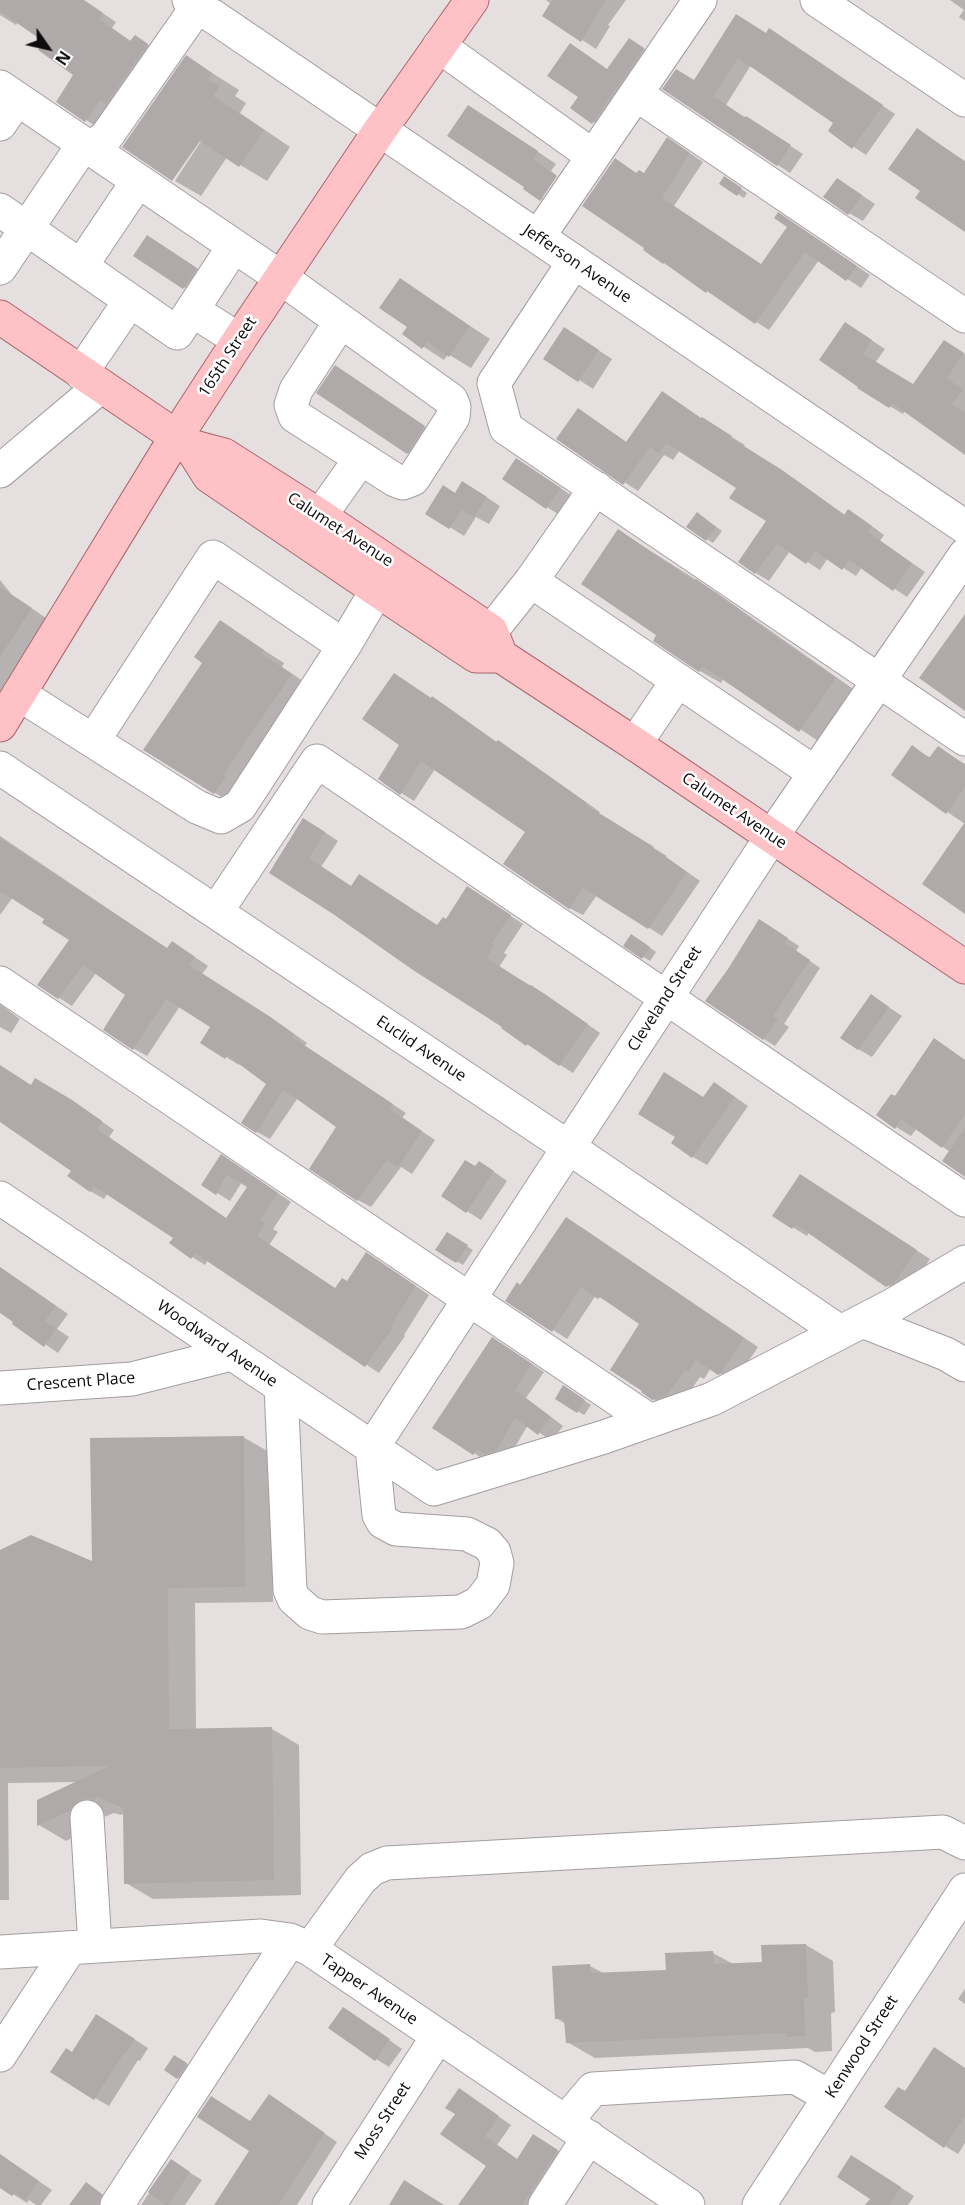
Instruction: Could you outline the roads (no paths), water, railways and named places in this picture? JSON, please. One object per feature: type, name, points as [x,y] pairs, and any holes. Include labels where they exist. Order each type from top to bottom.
[{"type":"main road","name":"165th Street","points":[[0,724],[183,442],[239,340],[280,277],[472,0]]},
{"type":"main road","name":"Calumet Avenue","points":[[0,317],[183,442],[224,455],[320,516],[635,744],[965,967]]},
{"type":"main road","name":"Calumet Avenue","points":[[183,442],[209,476],[477,656],[496,643]]},
{"type":"street","points":[[538,237],[699,0]]},
{"type":"street","points":[[817,0],[965,100]]},
{"type":"street","points":[[0,268],[77,154],[106,137],[196,2]]},
{"type":"street","name":"Jefferson Avenue","points":[[196,2],[380,130],[965,527]]},
{"type":"street","points":[[439,46],[593,156]]},
{"type":"street","points":[[636,94],[965,316]]},
{"type":"street","points":[[6,103],[90,148],[280,277],[451,400],[454,407],[453,417],[413,479],[402,483],[395,480],[295,416],[291,405],[296,390],[341,321]]},
{"type":"street","points":[[81,266],[138,181]]},
{"type":"street","points":[[0,210],[177,333],[234,246]]},
{"type":"street","points":[[574,262],[494,383],[506,428],[965,739]]},
{"type":"street","points":[[0,471],[91,379],[130,301]]},
{"type":"street","points":[[192,310],[239,340]]},
{"type":"street","points":[[320,516],[361,458]]},
{"type":"street","points":[[496,643],[531,581],[596,488]]},
{"type":"street","name":"Cleveland Street","points":[[372,1448],[772,836],[965,555]]},
{"type":"street","points":[[93,741],[213,557],[344,646]]},
{"type":"street","points":[[531,581],[815,773]]},
{"type":"street","points":[[19,694],[197,807],[221,817],[240,806],[344,646],[377,590]]},
{"type":"street","points":[[635,744],[678,680]]},
{"type":"street","points":[[216,912],[317,761],[965,1200]]},
{"type":"street","name":"Euclid Avenue","points":[[0,768],[568,1147],[851,1326],[946,1354],[965,1365]]},
{"type":"street","points":[[0,983],[650,1421],[712,1399],[851,1326],[965,1262]]},
{"type":"street","name":"Woodward Avenue","points":[[0,1198],[434,1489],[650,1421]]},
{"type":"street","name":"Crescent Place","points":[[0,1388],[132,1379],[231,1354]]},
{"type":"street","points":[[281,1387],[290,1590],[294,1599],[310,1613],[322,1617],[461,1612],[470,1609],[487,1595],[493,1584],[497,1563],[494,1552],[487,1544],[467,1534],[396,1529],[383,1522],[379,1515],[372,1448]]},
{"type":"street","points":[[0,2055],[83,1947],[87,1817]]},
{"type":"street","points":[[117,2205],[300,1945],[372,1869],[387,1863],[943,1832],[965,1843]]},
{"type":"street","name":"Kenwood Street","points":[[759,2205],[965,1890]]},
{"type":"street","name":"Tapper Avenue","points":[[0,1952],[261,1936],[300,1945],[688,2205]]},
{"type":"street","name":"Moss Street","points":[[328,2205],[438,2036]]},
{"type":"street","points":[[545,2205],[593,2089],[795,2077],[830,2097]]}]
